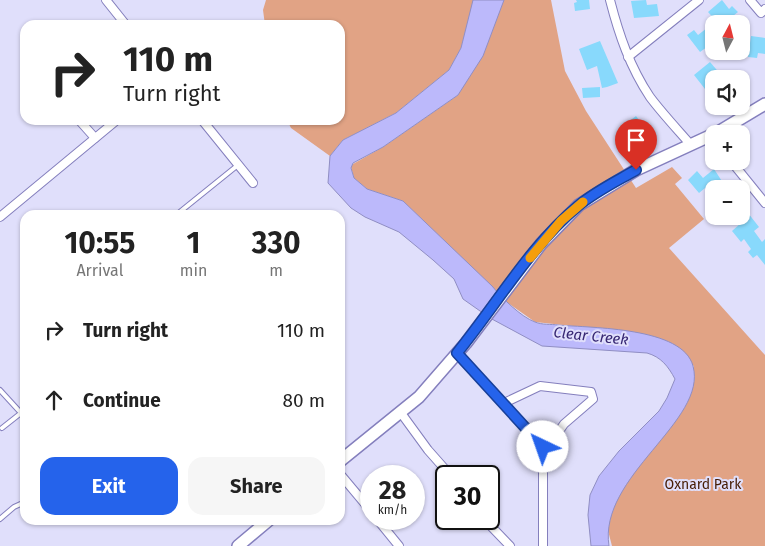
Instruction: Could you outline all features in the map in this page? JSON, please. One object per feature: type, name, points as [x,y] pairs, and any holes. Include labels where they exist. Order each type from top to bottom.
[{"type":"main road","points":[[731,125],[765,104]]},
{"type":"main road","points":[[345,457],[419,397],[466,343],[517,275],[554,230],[579,205],[636,170],[705,139]]},
{"type":"main road","points":[[238,546],[263,525]]},
{"type":"street","points":[[106,0],[122,20]]},
{"type":"street","points":[[610,0],[628,57],[651,98],[690,144]]},
{"type":"street","points":[[628,57],[700,0]]},
{"type":"street","points":[[750,0],[763,11]]},
{"type":"street","points":[[83,125],[95,138]]},
{"type":"street","points":[[1,214],[111,125]]},
{"type":"street","points":[[206,125],[253,183]]},
{"type":"street","points":[[738,170],[765,203]]},
{"type":"street","points":[[457,353],[543,447],[543,546]]},
{"type":"street","points":[[504,403],[540,386],[592,392],[593,399],[564,424],[553,440],[543,447]]},
{"type":"street","points":[[401,413],[441,465]]},
{"type":"street","points":[[345,480],[360,498]]},
{"type":"street","points":[[386,530],[400,546]]},
{"type":"street","points":[[495,530],[510,546]]},
{"type":"lane","points":[[182,210],[238,165]]},
{"type":"lane","points":[[0,390],[20,413],[2,428]]},
{"type":"lane","points":[[0,519],[20,504]]},
{"type":"green space","points":[[266,0],[473,0],[461,48],[449,70],[396,113],[343,140],[330,156],[290,125],[345,125],[345,20],[264,20],[263,10]]},
{"type":"green space","name":"Oxnard Park","points":[[504,0],[551,0],[565,71],[586,111],[636,188],[672,167],[682,178],[675,184],[704,219],[669,248],[765,355],[765,546],[612,546],[605,519],[621,485],[694,366],[630,332],[535,322],[505,301],[403,201],[367,189],[354,178],[351,167],[353,164],[383,147],[458,95]]},
{"type":"water","name":"Clear Creek","points":[[473,0],[504,0],[483,56],[458,95],[383,147],[353,163],[351,168],[354,178],[367,189],[403,201],[506,301],[530,320],[544,324],[634,332],[655,337],[672,344],[686,353],[693,366],[693,387],[685,407],[620,496],[610,520],[609,546],[591,546],[588,515],[590,495],[599,476],[619,451],[659,411],[667,398],[675,379],[667,366],[656,357],[647,353],[542,346],[490,318],[463,299],[454,279],[433,260],[399,232],[365,217],[351,208],[328,183],[330,156],[343,140],[396,113],[449,70],[461,48]]},
{"type":"building","points":[[576,0],[589,0],[590,9],[575,11],[574,3],[577,2]]},
{"type":"building","points":[[646,0],[647,5],[657,4],[659,16],[634,18],[631,1]]},
{"type":"building","points":[[722,0],[729,9],[732,6],[738,12],[734,15],[711,15],[708,12]]},
{"type":"building","points":[[694,30],[698,35],[705,30],[705,48],[700,52],[687,35]]},
{"type":"building","points":[[751,36],[765,38],[765,54],[758,53],[757,58],[750,57]]},
{"type":"building","points":[[600,41],[618,83],[602,88],[597,66],[587,70],[579,49]]},
{"type":"building","points":[[710,62],[717,70],[705,70],[705,89],[694,75]]},
{"type":"building","points":[[600,87],[600,97],[583,98],[582,88]]},
{"type":"building","points":[[636,116],[642,124],[646,121],[651,127],[636,140],[624,125]]},
{"type":"building","points":[[715,170],[721,180],[705,180],[705,188],[699,193],[688,180],[697,171],[703,178]]},
{"type":"building","points":[[750,216],[759,227],[754,231],[762,242],[765,239],[765,265],[757,255],[753,258],[748,252],[751,249],[744,239],[741,242],[732,231],[739,225],[750,225]]},
{"type":"slow traffic","points":[[530,258],[561,221],[583,202]]},
{"type":"route","points":[[543,447],[457,353],[540,244],[561,221],[598,192],[636,170]]}]
